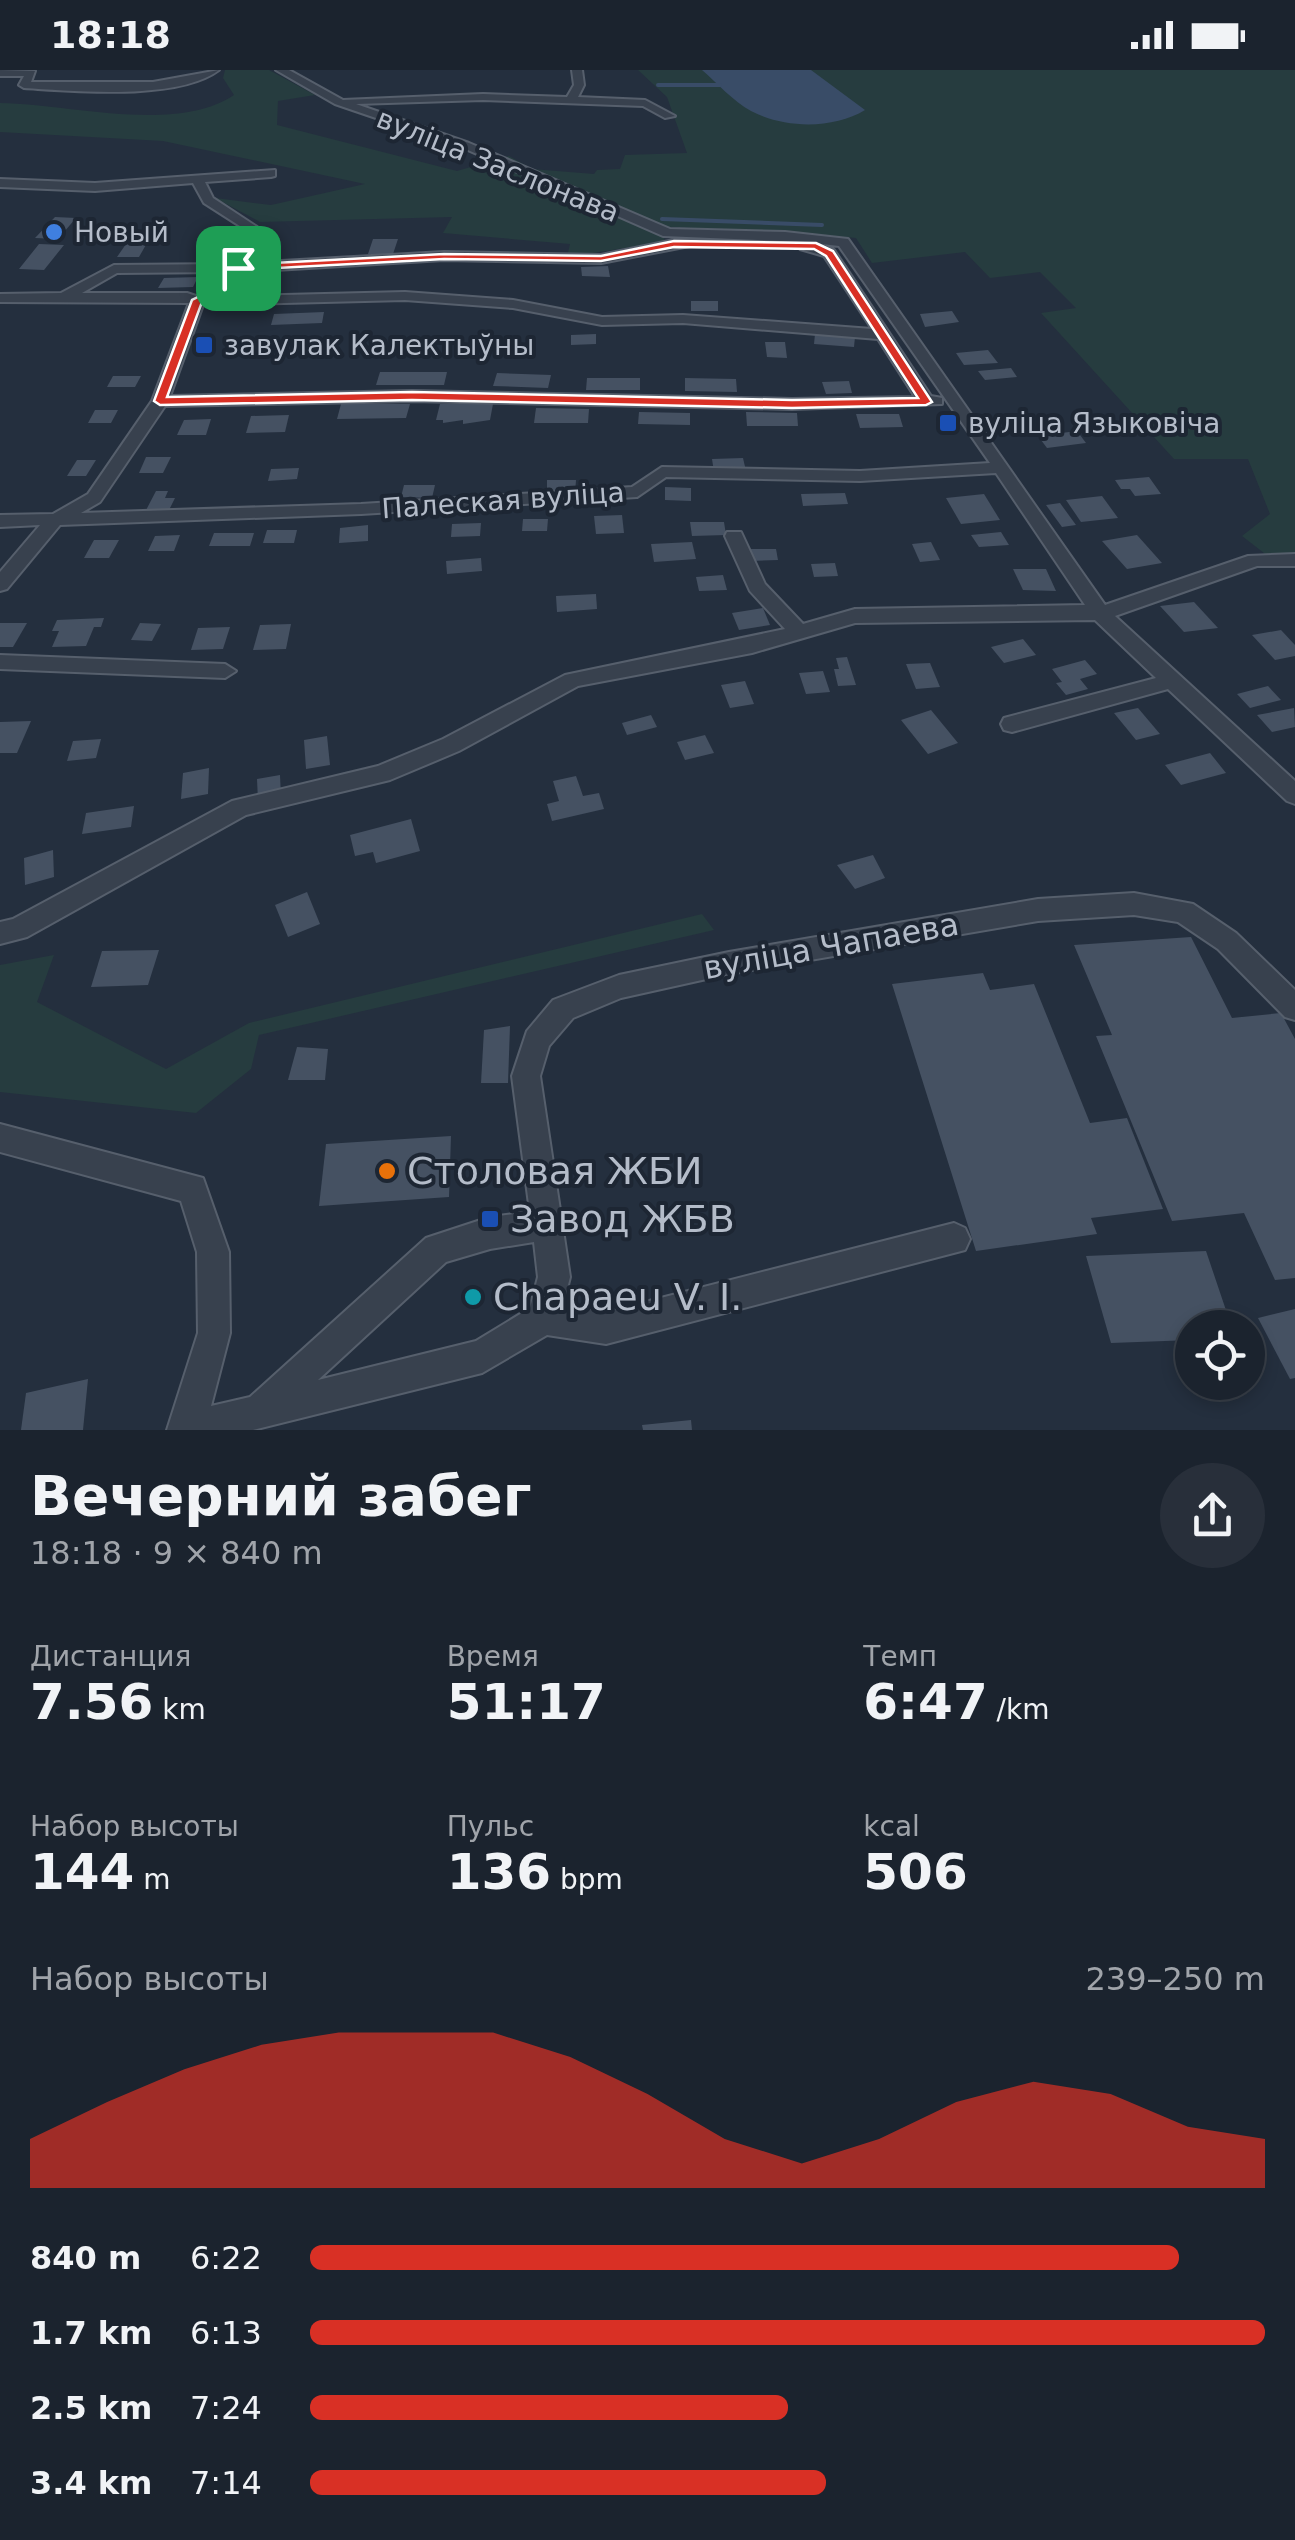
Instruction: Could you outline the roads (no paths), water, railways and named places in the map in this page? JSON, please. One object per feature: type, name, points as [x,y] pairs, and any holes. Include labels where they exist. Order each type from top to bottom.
[{"type":"street","points":[[0,73],[31,74],[24,85],[64,88],[184,82],[210,75],[214,70]]},
{"type":"street","name":"вуліца Заслонава","points":[[280,70],[339,102],[466,145],[668,233],[785,236],[842,242],[954,402]]},
{"type":"street","points":[[571,100],[579,85],[577,70]]},
{"type":"street","points":[[339,102],[465,98],[644,103],[670,116]]},
{"type":"street","points":[[0,184],[95,187],[272,173]]},
{"type":"street","points":[[0,585],[53,521],[94,498],[160,401],[197,300],[212,294],[238,268],[250,227],[208,200],[198,181]]},
{"type":"street","points":[[62,299],[114,269],[238,268],[444,256],[601,258],[674,244],[816,246],[829,254],[926,402]]},
{"type":"street","points":[[0,298],[405,296],[513,304],[602,321],[683,319],[885,335]]},
{"type":"street","points":[[160,401],[412,396],[792,404],[954,402],[1101,614],[1295,795]]},
{"type":"street","name":"Палеская вуліца","points":[[0,521],[360,509],[637,492],[662,472],[860,476],[999,468]]},
{"type":"street","points":[[734,536],[757,587],[799,632]]},
{"type":"street","points":[[0,933],[18,928],[240,806],[382,774],[451,745],[573,680],[752,646],[855,616],[1101,614],[1255,560],[1295,560]]},
{"type":"street","points":[[0,662],[224,671]]},
{"type":"street","points":[[1012,724],[1171,681]]},
{"type":"street","name":"вуліца Чапаева","points":[[544,1318],[554,1277],[526,1076],[537,1040],[563,1009],[619,987],[729,963],[1038,910],[1134,904],[1184,912],[1227,941],[1295,1008]]},
{"type":"street","points":[[0,1138],[192,1189],[213,1252],[214,1333],[186,1430]]},
{"type":"street","points":[[259,1410],[437,1249],[490,1234],[546,1225]]},
{"type":"street","points":[[186,1430],[482,1356],[544,1318],[606,1328],[954,1238]]},
{"type":"water","points":[[702,70],[811,70],[865,110],[824,123],[779,121],[744,107]]},
{"type":"waterway","points":[[658,85],[720,85]]},
{"type":"waterway","points":[[662,219],[822,225]]},
{"type":"place","name":"Новый","points":[[54,232]]},
{"type":"place","name":"завулак Калектыўны","points":[[204,345]]},
{"type":"place","name":"вуліца Языковіча","points":[[948,423]]},
{"type":"place","name":"Столовая ЖБИ","points":[[387,1171]]},
{"type":"place","name":"Завод ЖБВ","points":[[490,1219]]},
{"type":"place","name":"Chapaeu V. I.","points":[[473,1297]]}]
